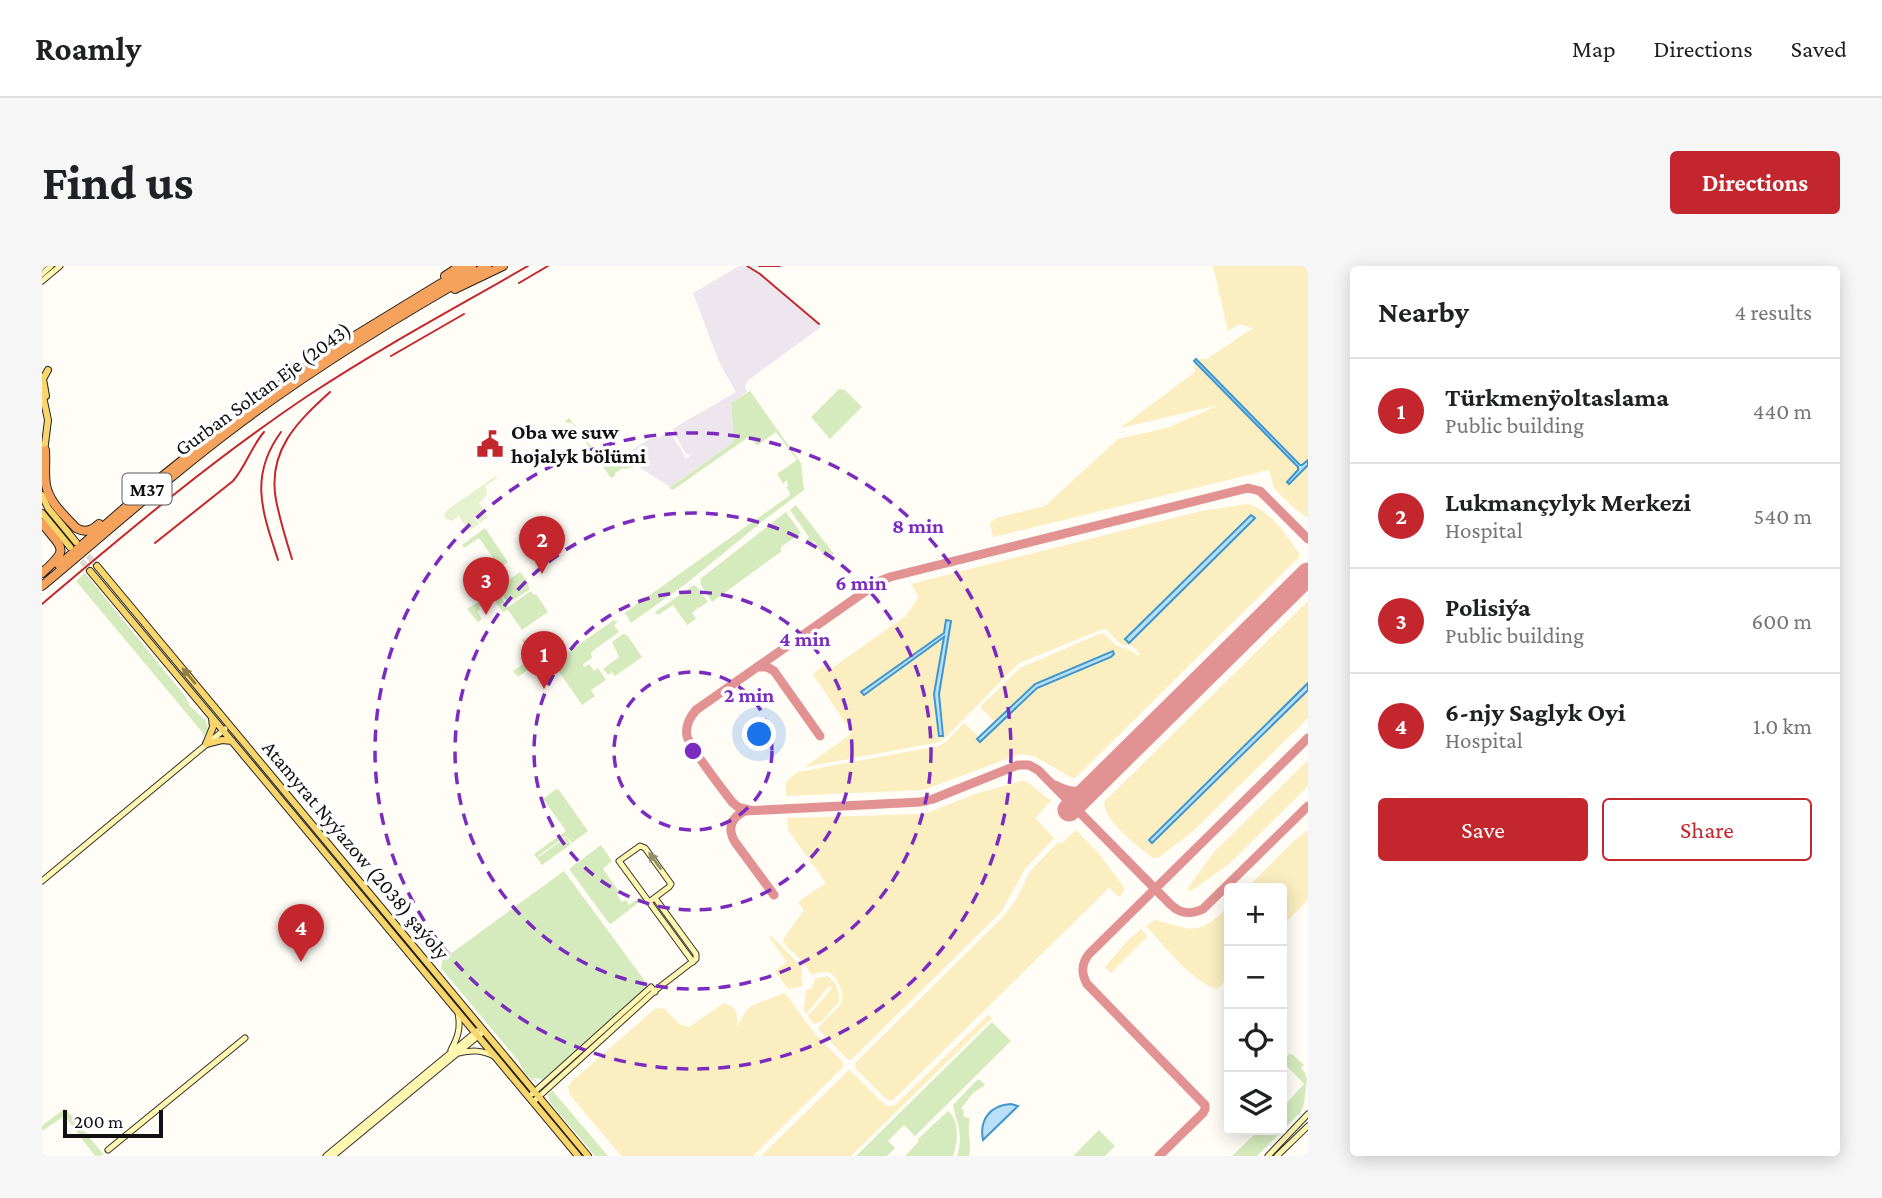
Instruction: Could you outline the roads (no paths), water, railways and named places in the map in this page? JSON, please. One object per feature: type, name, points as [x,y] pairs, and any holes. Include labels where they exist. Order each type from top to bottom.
[{"type":"highway","points":[[460,266],[443,277],[444,286],[457,288],[503,266]]},
{"type":"highway","name":"Gurban Soltan Eje (2043)","points":[[42,586],[243,420],[472,266]]},
{"type":"highway","name":"Gurban Soltan Eje (2043)","points":[[42,580],[149,487],[254,403],[340,345],[444,286],[486,266]]},
{"type":"highway","points":[[45,450],[46,482],[50,498],[80,530],[93,529],[124,502],[149,487]]},
{"type":"highway","points":[[42,523],[61,551],[58,559],[42,573]]},
{"type":"main road","points":[[42,465],[48,428],[48,404],[43,384],[48,370]]},
{"type":"main road","points":[[42,392],[48,411]]},
{"type":"main road","points":[[42,495],[73,545],[42,513]]},
{"type":"main road","name":"Atamyrat Nyýazow (2038) şaýoly","points":[[578,1156],[533,1097],[230,724],[93,568],[421,970],[479,1032],[494,1056],[533,1097],[588,1156]]},
{"type":"main road","points":[[206,744],[213,727],[212,716]]},
{"type":"main road","points":[[206,744],[222,740],[232,741]]},
{"type":"street","points":[[42,274],[51,266]]},
{"type":"street","points":[[42,281],[60,266]]},
{"type":"street","points":[[42,881],[230,724]]},
{"type":"street","points":[[648,901],[671,884],[645,848],[637,847],[619,861],[641,892],[693,962]]},
{"type":"street","points":[[533,1097],[653,990],[696,958],[696,954],[655,898]]},
{"type":"street","points":[[449,1053],[460,1029],[458,1011]]},
{"type":"street","points":[[326,1156],[449,1053],[479,1032]]},
{"type":"street","points":[[333,1156],[479,1032]]},
{"type":"street","points":[[108,1150],[245,1038]]},
{"type":"street","points":[[456,1054],[475,1050],[494,1056]]},
{"type":"street","points":[[1268,1156],[1308,1114]]},
{"type":"street","points":[[1277,1156],[1308,1126]]},
{"type":"water","points":[[1196,359],[1300,465],[1308,460],[1308,465],[1289,484],[1287,482],[1298,467],[1194,361]]},
{"type":"water","points":[[1251,515],[1255,518],[1129,643],[1125,639]]},
{"type":"water","points":[[946,620],[951,621],[939,694],[943,736],[939,736],[934,694],[944,637],[864,695],[861,692],[944,633]]},
{"type":"water","points":[[1113,651],[1111,657],[1037,688],[980,742],[977,739],[1035,684]]},
{"type":"water","points":[[1308,683],[1308,690],[1152,843],[1149,840]]},
{"type":"water","points":[[1011,1104],[1018,1106],[983,1140],[983,1126],[988,1115],[997,1107]]},
{"type":"tunnel","points":[[82,549],[97,566]]},
{"type":"tunnel","points":[[76,554],[90,571]]},
{"type":"railway","points":[[42,604],[172,496],[274,419],[363,361],[528,266]]},
{"type":"railway","points":[[519,283],[548,266]]},
{"type":"railway","points":[[747,266],[819,324]]},
{"type":"railway","points":[[759,266],[780,266]]},
{"type":"railway","points":[[391,356],[464,314]]},
{"type":"railway","points":[[292,559],[276,500],[276,467],[280,452],[296,426],[330,392]]},
{"type":"railway","points":[[155,543],[233,481],[264,432]]},
{"type":"railway","points":[[278,560],[264,511],[262,480],[271,448],[281,432]]},
{"type":"place","name":"Oba we suw hojalyk bölümi","points":[[490,444]]},
{"type":"place","name":"Lukmançylyk Merkezi","points":[[542,574]]},
{"type":"place","name":"Polisiýa","points":[[486,615]]},
{"type":"place","name":"Türkmenÿoltaslama","points":[[544,689]]},
{"type":"place","name":"6-njy Saglyk Oyi","points":[[301,962]]}]
